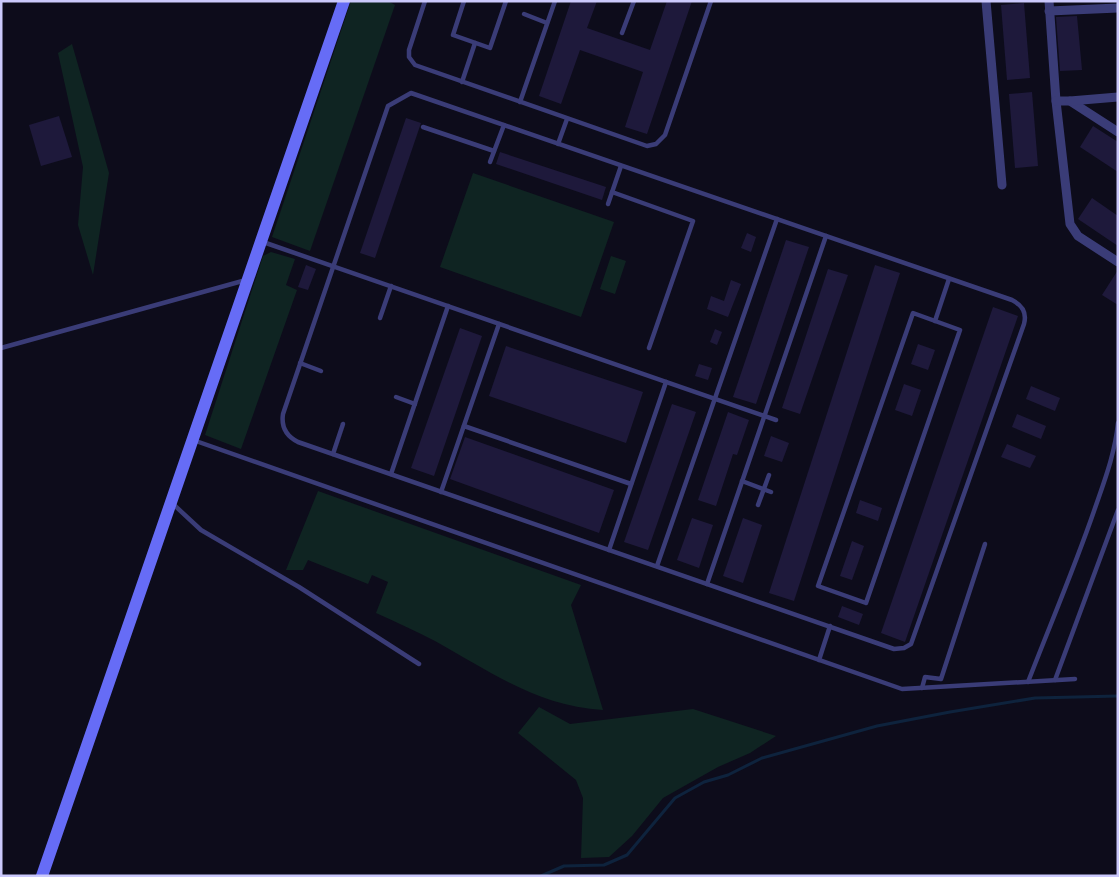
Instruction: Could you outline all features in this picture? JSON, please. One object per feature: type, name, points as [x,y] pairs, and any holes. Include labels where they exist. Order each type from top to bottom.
[{"type":"main road","points":[[42,876],[344,1]]},
{"type":"street","points":[[986,1],[1002,185]]},
{"type":"street","points":[[1049,1],[1056,100],[1070,224],[1078,236],[1118,262]]},
{"type":"street","points":[[1050,11],[1118,8]]},
{"type":"street","points":[[1056,100],[1070,102],[1118,97]]},
{"type":"street","points":[[1070,102],[1118,132]]},
{"type":"lane","points":[[425,1],[409,46],[410,60],[421,68],[650,146],[658,143],[665,135],[711,1]]},
{"type":"lane","points":[[464,1],[453,35],[490,48],[506,1]]},
{"type":"lane","points":[[520,102],[555,1]]},
{"type":"lane","points":[[622,33],[634,1]]},
{"type":"lane","points":[[524,14],[547,23]]},
{"type":"lane","points":[[462,82],[476,43]]},
{"type":"lane","points":[[411,93],[558,144],[1015,302],[1024,313],[1024,324],[915,639],[907,647],[897,649],[441,492],[294,440],[283,428],[283,414],[388,106],[411,93]]},
{"type":"lane","points":[[558,144],[567,119]]},
{"type":"lane","points":[[490,162],[504,125]]},
{"type":"lane","points":[[423,127],[494,151]]},
{"type":"lane","points":[[608,204],[621,166]]},
{"type":"lane","points":[[612,192],[694,221],[649,348]]},
{"type":"lane","points":[[657,566],[776,219]]},
{"type":"lane","points":[[707,584],[826,236]]},
{"type":"lane","points":[[261,241],[776,420]]},
{"type":"lane","points":[[1,348],[249,279]]},
{"type":"lane","points":[[935,321],[950,279]]},
{"type":"lane","points":[[380,318],[391,286]]},
{"type":"lane","points":[[391,474],[448,306]]},
{"type":"lane","points":[[913,313],[935,321],[960,330],[866,603],[818,586],[913,313]]},
{"type":"lane","points":[[441,492],[499,324]]},
{"type":"lane","points":[[300,363],[321,371]]},
{"type":"lane","points":[[608,550],[666,382]]},
{"type":"lane","points":[[396,397],[415,404]]},
{"type":"lane","points":[[1028,682],[1109,468],[1118,423]]},
{"type":"lane","points":[[333,454],[343,424]]},
{"type":"lane","points":[[464,426],[631,484]]},
{"type":"lane","points":[[192,440],[902,689],[1075,679]]},
{"type":"lane","points":[[758,505],[769,475]]},
{"type":"lane","points":[[742,481],[771,492]]},
{"type":"lane","points":[[171,501],[201,530],[299,587],[418,664]]},
{"type":"lane","points":[[1055,680],[1118,510]]},
{"type":"lane","points":[[922,688],[925,677],[941,679],[985,544]]},
{"type":"lane","points":[[819,660],[830,626]]},
{"type":"green space","points":[[351,1],[388,1],[395,5],[310,251],[272,237]]},
{"type":"green space","points":[[72,44],[109,173],[93,275],[78,225],[83,167],[58,53]]},
{"type":"green space","points":[[473,173],[614,222],[581,317],[440,267]]},
{"type":"green space","points":[[271,252],[295,259],[286,285],[297,290],[241,449],[205,435],[263,256]]},
{"type":"green space","points":[[611,256],[626,261],[615,294],[600,289]]},
{"type":"green space","points":[[318,491],[581,585],[571,605],[603,710],[579,707],[536,695],[515,686],[428,637],[376,613],[388,582],[372,575],[368,584],[308,560],[303,570],[286,570]]},
{"type":"green space","points":[[539,707],[570,724],[693,709],[776,736],[750,753],[718,767],[663,798],[632,836],[609,857],[581,858],[583,798],[576,780],[518,733]]},
{"type":"building","points":[[571,1],[597,1],[587,28],[650,50],[667,1],[692,1],[647,134],[625,127],[643,72],[580,50],[561,104],[539,96]]},
{"type":"building","points":[[1024,3],[1030,78],[1007,80],[1001,5]]},
{"type":"building","points":[[1077,16],[1082,70],[1060,71],[1056,17]]},
{"type":"building","points":[[1032,92],[1038,166],[1015,168],[1009,94]]},
{"type":"building","points":[[59,116],[72,157],[41,166],[29,125]]},
{"type":"building","points":[[406,118],[421,123],[375,258],[360,253]]},
{"type":"building","points":[[1093,126],[1118,142],[1118,172],[1080,147]]},
{"type":"building","points":[[500,152],[606,187],[602,200],[496,164]]},
{"type":"building","points":[[1092,198],[1118,216],[1118,246],[1078,219]]},
{"type":"building","points":[[747,233],[756,237],[751,252],[741,248]]},
{"type":"building","points":[[786,240],[809,247],[756,404],[733,397]]},
{"type":"building","points":[[306,265],[316,269],[308,290],[298,287]]},
{"type":"building","points":[[875,265],[900,273],[794,601],[769,593]]},
{"type":"building","points":[[828,269],[848,275],[800,414],[782,408]]},
{"type":"building","points":[[1118,270],[1118,305],[1102,295]]},
{"type":"building","points":[[731,280],[741,284],[728,317],[707,309],[711,296],[724,301]]},
{"type":"building","points":[[993,307],[1018,316],[905,642],[881,633]]},
{"type":"building","points":[[460,328],[482,336],[434,476],[411,468]]},
{"type":"building","points":[[715,329],[722,332],[717,345],[710,342]]},
{"type":"building","points":[[918,344],[935,350],[928,370],[911,364]]},
{"type":"building","points":[[506,346],[643,392],[626,443],[489,396]]},
{"type":"building","points":[[699,364],[712,368],[708,380],[695,376]]},
{"type":"building","points":[[904,384],[921,390],[912,416],[895,410]]},
{"type":"building","points":[[1031,386],[1060,398],[1055,411],[1026,399]]},
{"type":"building","points":[[672,404],[696,412],[648,550],[624,542]]},
{"type":"building","points":[[728,412],[749,420],[737,455],[733,454],[716,506],[698,500]]},
{"type":"building","points":[[1017,414],[1046,426],[1041,439],[1012,427]]},
{"type":"building","points":[[771,436],[789,443],[782,462],[764,456]]},
{"type":"building","points":[[465,437],[614,490],[599,533],[450,479]]},
{"type":"building","points":[[1007,444],[1036,456],[1030,468],[1001,457]]},
{"type":"building","points":[[860,500],[882,508],[878,521],[856,513]]},
{"type":"building","points":[[692,518],[713,525],[699,568],[677,560]]},
{"type":"building","points":[[743,518],[762,525],[743,583],[723,576]]},
{"type":"building","points":[[852,541],[864,546],[852,580],[840,576]]},
{"type":"building","points":[[842,606],[863,614],[859,625],[838,617]]},
{"type":"waterway","points":[[541,876],[564,866],[604,865],[627,855],[675,798],[704,782],[728,775],[762,758],[877,726],[950,712],[1035,698],[1118,696]]}]
